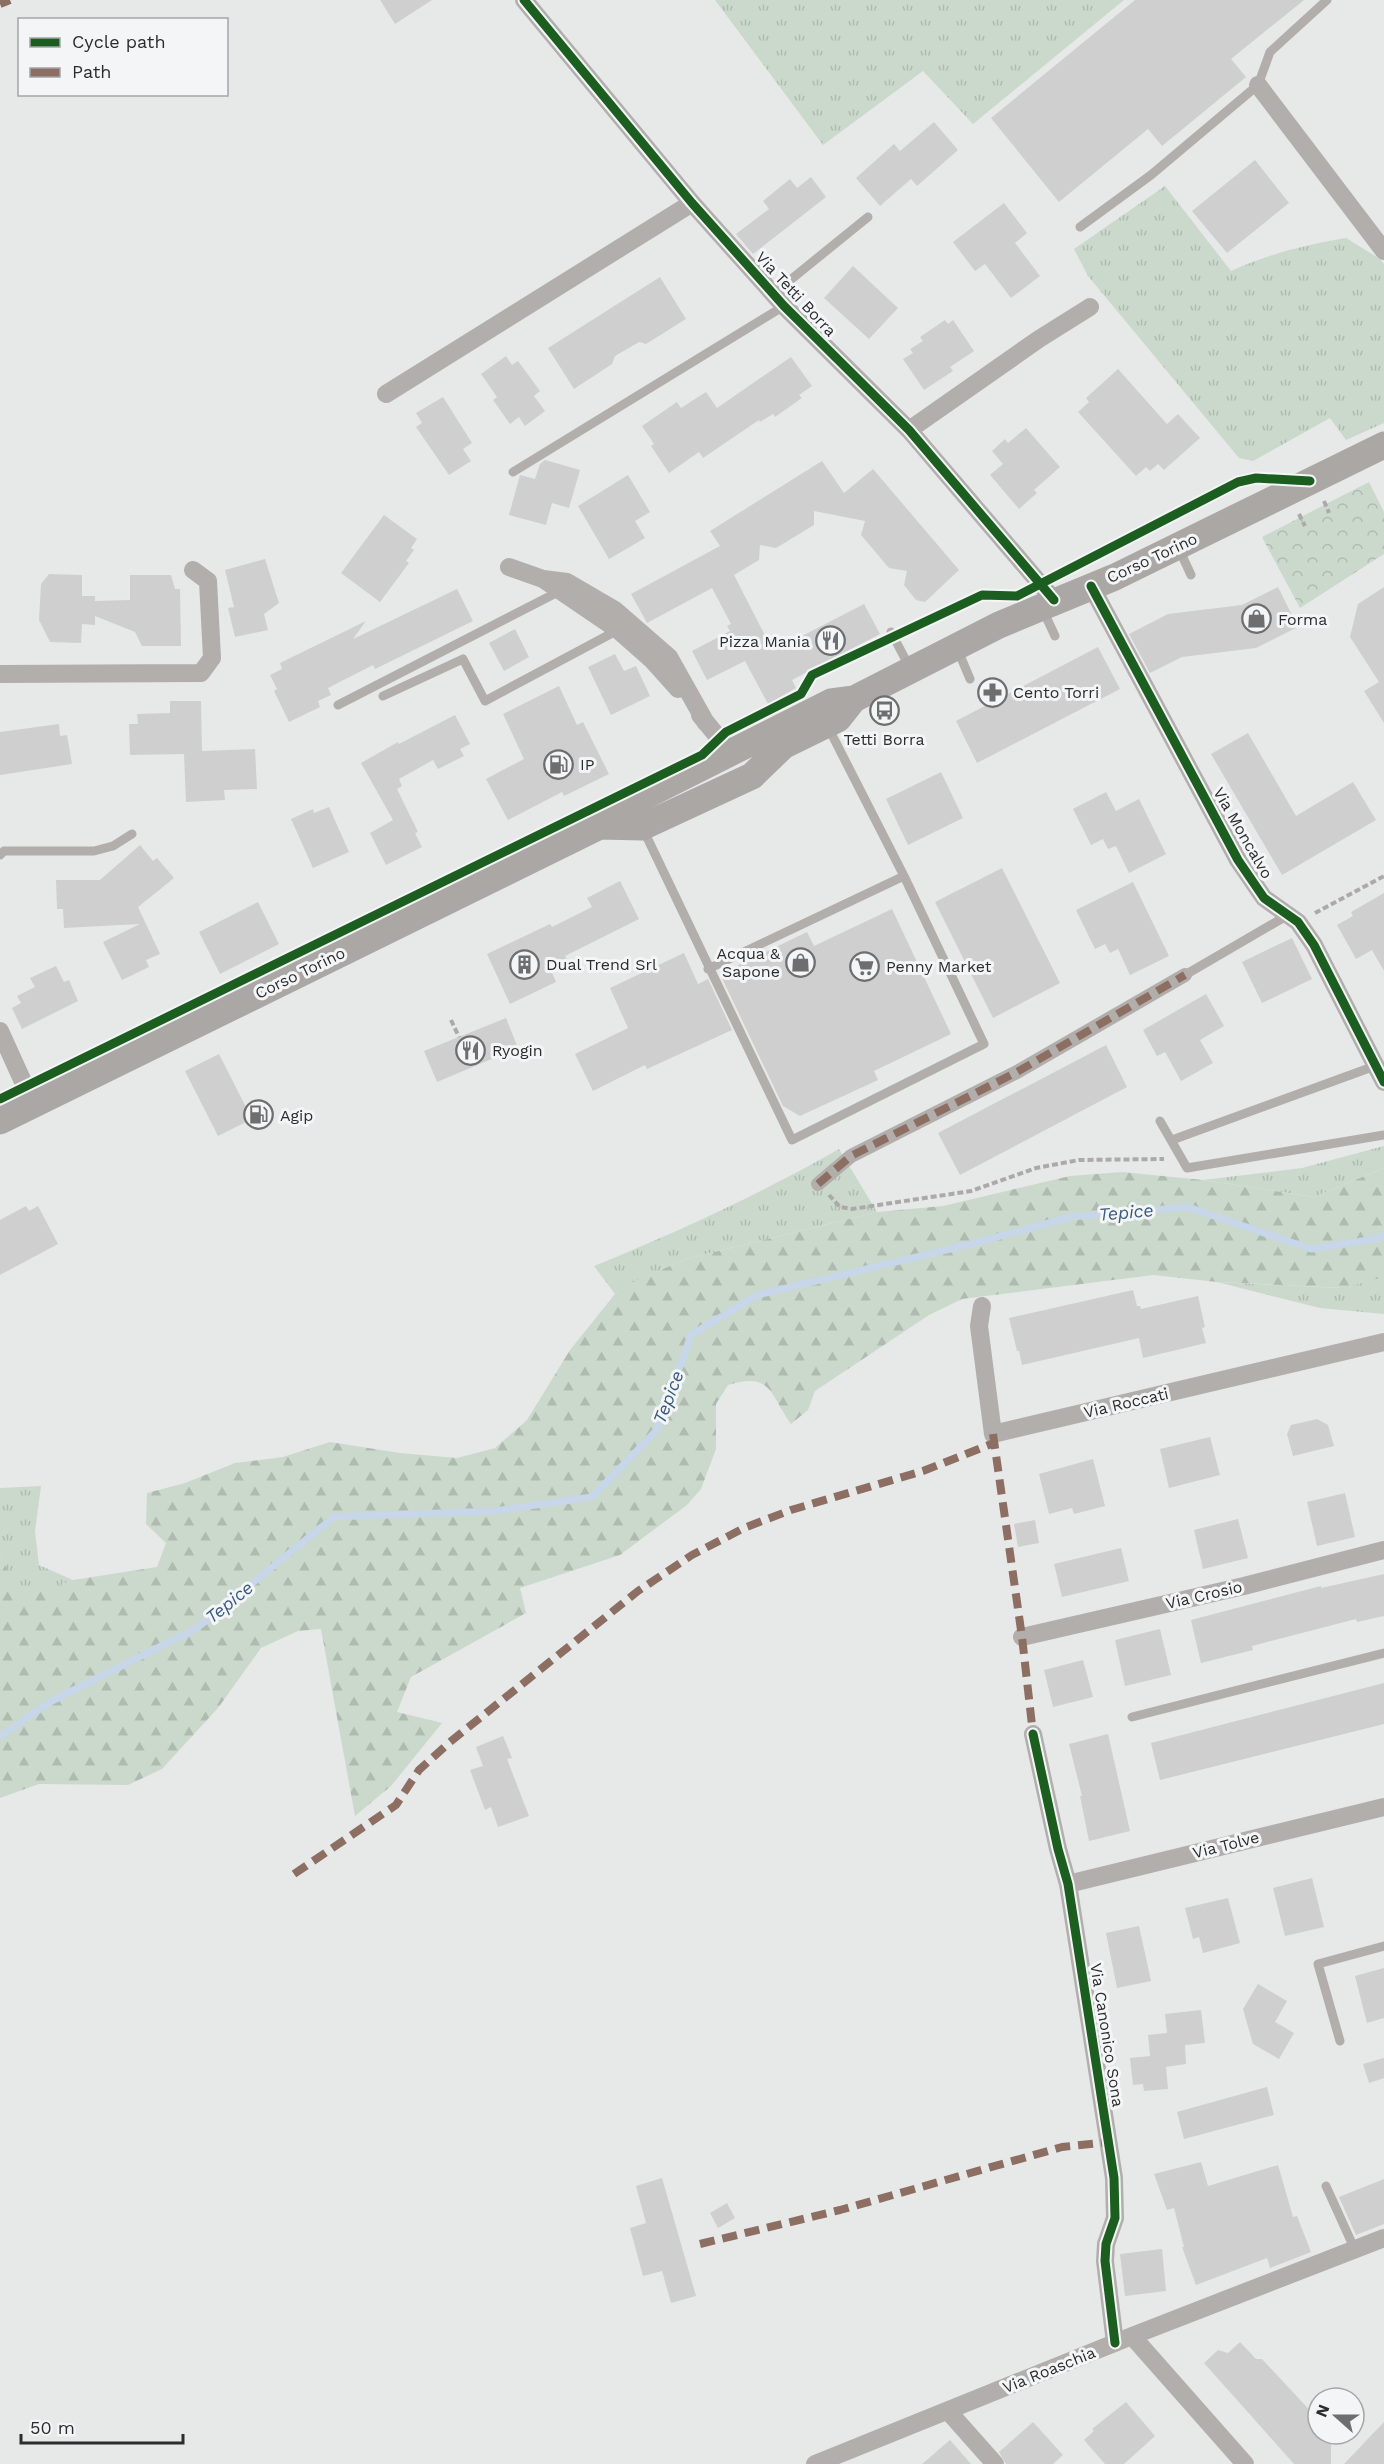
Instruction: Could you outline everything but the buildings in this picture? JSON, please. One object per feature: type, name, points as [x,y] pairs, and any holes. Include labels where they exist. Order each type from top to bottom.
[{"type":"main road","name":"Corso Torino","points":[[0,1121],[600,826],[638,819],[747,755],[774,730],[831,702],[854,699],[910,668],[1048,603],[1178,546],[1384,445]]},
{"type":"main road","name":"Corso Torino","points":[[747,755],[783,746],[827,725],[838,719],[854,699]]},
{"type":"street","name":"Via Tetti Borra","points":[[524,0],[692,203],[779,300],[909,430],[1048,603]]},
{"type":"street","points":[[1258,85],[1384,251]]},
{"type":"street","points":[[386,394],[692,203]]},
{"type":"street","points":[[909,430],[1039,339],[1090,307]]},
{"type":"street","points":[[509,567],[543,579],[567,582],[615,610],[669,657],[706,723]]},
{"type":"street","points":[[0,674],[201,673],[213,658],[208,581],[192,570]]},
{"type":"street","points":[[543,579],[558,592],[618,630],[652,660],[706,723],[747,755]]},
{"type":"street","name":"Via Moncalvo","points":[[1091,586],[1118,626],[1238,860],[1264,898],[1293,919],[1314,945],[1384,1082]]},
{"type":"street","points":[[818,1184],[851,1156],[1017,1072],[1185,975]]},
{"type":"street","points":[[0,1031],[33,1106]]},
{"type":"street","name":"Via Roccati","points":[[982,1306],[979,1326],[993,1434],[1384,1342]]},
{"type":"street","name":"Via Crosio","points":[[1022,1637],[1244,1586],[1384,1550]]},
{"type":"street","name":"Via Canonico Sona","points":[[1033,1734],[1068,1884],[1114,2178],[1115,2217],[1106,2244],[1105,2261],[1123,2339]]},
{"type":"street","name":"Via Tolve","points":[[1068,1884],[1384,1807]]},
{"type":"street","name":"Via Roaschia","points":[[815,2464],[1123,2339],[1384,2238]]},
{"type":"street","points":[[1123,2339],[1245,2464]]},
{"type":"street","points":[[948,2411],[995,2464]]},
{"type":"lane","points":[[1080,227],[1151,175],[1258,85],[1270,52],[1327,0]]},
{"type":"lane","points":[[513,472],[779,300],[868,217]]},
{"type":"lane","points":[[1178,546],[1191,575]]},
{"type":"lane","points":[[338,705],[558,592]]},
{"type":"lane","points":[[1048,603],[1055,636]]},
{"type":"lane","points":[[383,696],[462,660],[485,701],[618,630]]},
{"type":"lane","points":[[891,632],[910,668]]},
{"type":"lane","points":[[956,646],[970,679]]},
{"type":"lane","points":[[638,819],[792,1140],[984,1044],[904,876],[827,725]]},
{"type":"lane","points":[[0,855],[4,850],[94,850],[113,846],[132,834]]},
{"type":"lane","points":[[708,969],[904,876]]},
{"type":"lane","points":[[1185,975],[1293,919]]},
{"type":"lane","points":[[1172,1140],[1375,1066]]},
{"type":"lane","points":[[1160,1121],[1187,1168],[1384,1135]]},
{"type":"lane","points":[[1132,1717],[1384,1653]]},
{"type":"lane","points":[[1340,2041],[1318,1964],[1384,1946]]},
{"type":"lane","points":[[1326,2186],[1354,2250]]},
{"type":"path","points":[[1324,501],[1329,513]]},
{"type":"path","points":[[1299,514],[1305,526]]},
{"type":"path","points":[[1293,919],[1384,876]]},
{"type":"path","points":[[451,1020],[459,1037]]},
{"type":"path","points":[[818,1184],[840,1207],[852,1209],[971,1191],[1036,1168],[1079,1160],[1182,1160]]},
{"type":"green space","points":[[715,0],[1124,0],[973,124],[923,71],[823,145]]},
{"type":"green space","points":[[1165,186],[1231,271],[1287,251],[1346,238],[1380,259],[1384,264],[1384,423],[1346,440],[1330,418],[1253,461],[1239,458],[1088,276],[1074,249]]},
{"type":"green space","points":[[1369,482],[1384,512],[1384,554],[1300,608],[1262,537]]},
{"type":"green space","points":[[1384,1146],[1384,1168],[1314,1197],[1203,1180],[1302,1168]]},
{"type":"green space","points":[[839,1149],[877,1212],[686,1259],[632,1283],[615,1294],[594,1266],[718,1212]]},
{"type":"green space","points":[[1384,1168],[1384,1277],[1344,1288],[1217,1282],[1153,1275],[962,1299],[929,1315],[815,1391],[808,1410],[791,1424],[768,1388],[761,1383],[753,1381],[728,1385],[716,1404],[716,1449],[701,1489],[687,1505],[620,1555],[520,1588],[526,1613],[411,1677],[397,1712],[442,1723],[391,1786],[355,1816],[321,1629],[298,1631],[261,1648],[218,1708],[162,1769],[128,1785],[39,1784],[0,1798],[0,1556],[24,1598],[73,1580],[157,1567],[166,1543],[146,1524],[147,1493],[185,1483],[235,1463],[283,1457],[330,1442],[400,1453],[457,1458],[495,1448],[527,1420],[570,1350],[615,1294],[631,1283],[686,1259],[877,1212],[943,1206],[1070,1176],[1122,1172],[1203,1180],[1314,1197]]},
{"type":"green space","points":[[1384,1276],[1384,1314],[1320,1308],[1217,1282],[1340,1288]]},
{"type":"green space","points":[[41,1486],[35,1531],[39,1565],[73,1580],[23,1599],[0,1556],[0,1488]]},
{"type":"waterway","name":"Tepice","points":[[0,1737],[50,1702],[197,1628],[334,1517],[494,1511],[592,1497],[657,1430],[691,1335],[757,1295],[967,1245],[1071,1217],[1188,1207],[1311,1249],[1375,1239],[1384,1235]]},
{"type":"marked path","points":[[0,4],[10,0]]},
{"type":"marked path","points":[[818,1184],[851,1156],[1017,1072],[1185,975]]},
{"type":"marked path","points":[[993,1434],[1022,1637],[1033,1734]]},
{"type":"marked path","points":[[294,1874],[396,1805],[419,1770],[450,1742],[638,1591],[692,1555],[744,1528],[791,1510],[923,1471],[994,1443]]},
{"type":"marked path","points":[[700,2244],[840,2210],[1062,2147],[1109,2142]]},
{"type":"cycle path","points":[[524,0],[692,203],[784,306],[909,430],[1054,600]]},
{"type":"cycle path","points":[[0,1099],[702,755],[726,732],[801,694],[812,675],[982,595],[1017,596],[1238,482],[1256,478],[1310,481]]},
{"type":"cycle path","points":[[1091,586],[1238,860],[1264,898],[1298,922],[1314,945],[1384,1082]]},
{"type":"cycle path","points":[[1033,1734],[1068,1884],[1114,2178],[1115,2218],[1106,2244],[1105,2261],[1115,2343]]},
{"type":"place","name":"Forma","points":[[1257,619]]},
{"type":"place","name":"Pizza Mania","points":[[831,641]]},
{"type":"place","name":"Cento Torri","points":[[992,692]]},
{"type":"place","name":"Tetti Borra","points":[[884,711]]},
{"type":"place","name":"IP","points":[[559,764]]},
{"type":"place","name":"Acqua & Sapone","points":[[801,962]]},
{"type":"place","name":"Dual Trend Srl","points":[[525,964]]},
{"type":"place","name":"Penny Market","points":[[865,966]]},
{"type":"place","name":"Ryogin","points":[[471,1050]]},
{"type":"place","name":"Agip","points":[[259,1115]]}]
